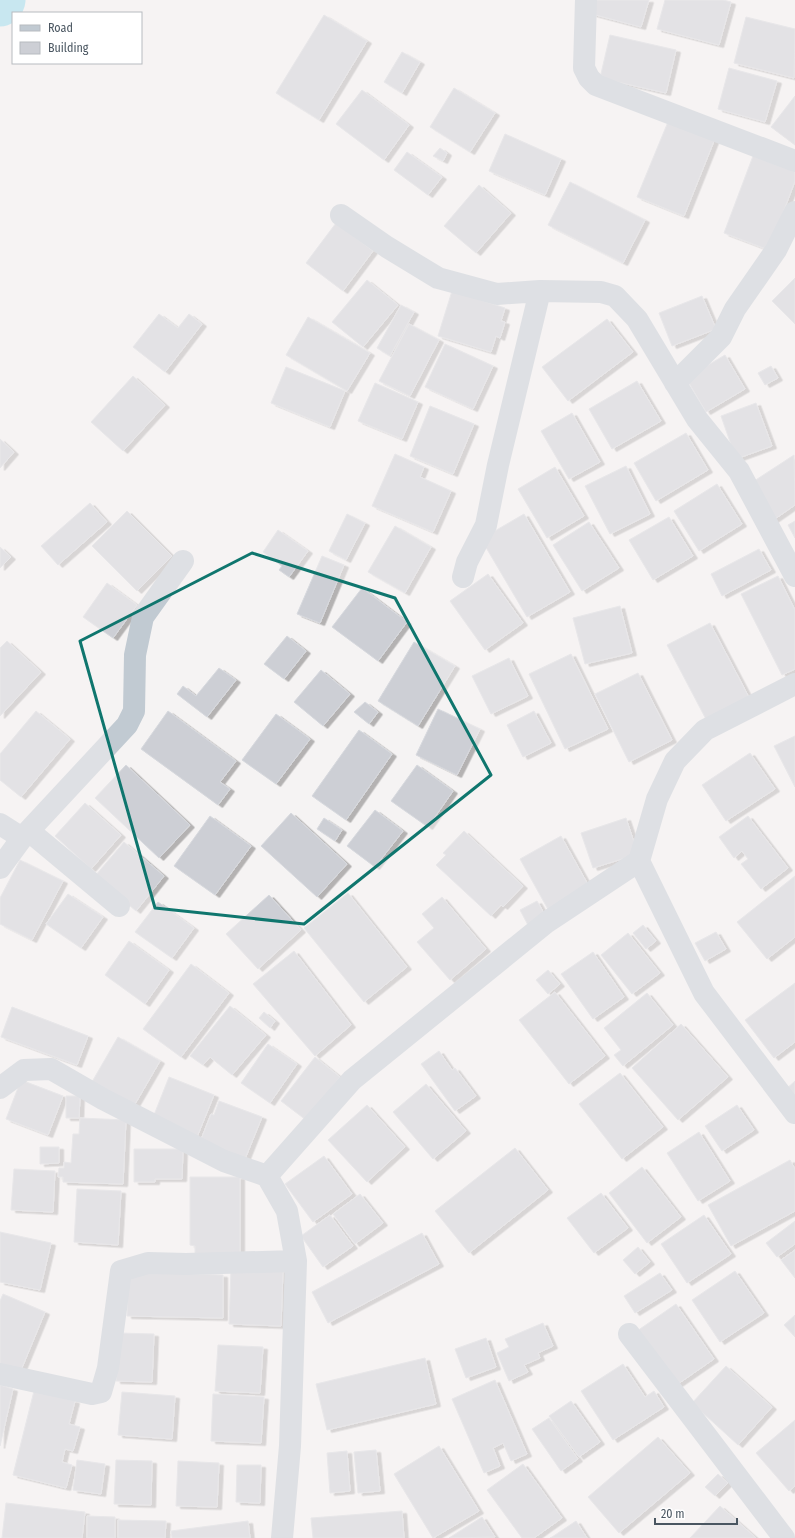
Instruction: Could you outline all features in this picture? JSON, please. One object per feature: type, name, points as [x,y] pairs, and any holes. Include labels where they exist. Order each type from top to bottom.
[{"type":"street","points":[[586,0],[584,68],[589,78],[596,85],[795,161]]},
{"type":"street","points":[[675,383],[721,337],[735,308],[776,250],[795,212]]},
{"type":"street","points":[[341,215],[387,247],[438,278],[497,294],[540,291],[602,292],[615,296],[637,319],[697,419],[739,471],[795,576]]},
{"type":"street","points":[[463,577],[467,562],[486,525],[498,465],[540,291]]},
{"type":"street","points":[[0,868],[25,835],[127,725],[134,711],[135,655],[143,617],[183,561]]},
{"type":"street","points":[[267,1176],[352,1080],[547,922],[639,861],[657,799],[675,761],[705,730],[795,684]]},
{"type":"street","points":[[0,824],[25,835],[119,906]]},
{"type":"street","points":[[639,861],[704,992],[795,1113]]},
{"type":"street","points":[[0,1088],[24,1070],[52,1070],[102,1099],[224,1161],[267,1176],[287,1211],[296,1261],[290,1446],[282,1538]]},
{"type":"street","points":[[0,1374],[92,1394],[101,1392],[108,1368],[121,1270],[148,1263],[186,1264],[296,1261]]},
{"type":"street","points":[[628,1334],[784,1538]]},
{"type":"highlighted area","points":[[252,553],[395,598],[491,775],[304,924],[155,908],[80,641]]},
{"type":"building","points":[[596,0],[649,0],[641,27],[592,14]]},
{"type":"building","points":[[665,0],[723,0],[731,2],[719,45],[657,29]]},
{"type":"building","points":[[324,15],[367,41],[319,120],[276,93]]},
{"type":"building","points":[[746,17],[795,29],[794,78],[734,63]]},
{"type":"building","points":[[610,35],[676,50],[666,93],[600,78]]},
{"type":"building","points":[[402,52],[420,62],[402,93],[384,82]]},
{"type":"building","points":[[729,68],[777,81],[765,122],[718,109]]},
{"type":"building","points":[[454,88],[495,113],[470,152],[430,127]]},
{"type":"building","points":[[362,90],[409,125],[384,160],[336,124]]},
{"type":"building","points":[[795,96],[795,145],[771,127]]},
{"type":"building","points":[[670,117],[716,136],[684,216],[637,197]]},
{"type":"building","points":[[505,134],[561,159],[545,195],[489,171]]},
{"type":"building","points":[[440,148],[447,153],[443,161],[433,156]]},
{"type":"building","points":[[407,152],[442,177],[428,195],[394,170]]},
{"type":"building","points":[[753,156],[795,172],[795,181],[769,250],[724,233]]},
{"type":"building","points":[[570,182],[645,220],[623,263],[548,225]]},
{"type":"building","points":[[479,185],[511,213],[476,253],[444,226]]},
{"type":"building","points":[[336,223],[373,251],[343,291],[306,263]]},
{"type":"building","points":[[795,278],[795,324],[772,301]]},
{"type":"building","points":[[367,280],[398,305],[363,347],[332,322]]},
{"type":"building","points":[[452,291],[505,308],[501,321],[505,322],[500,338],[496,336],[491,352],[438,336]]},
{"type":"building","points":[[702,296],[716,329],[672,346],[659,313]]},
{"type":"building","points":[[401,305],[414,312],[390,356],[377,348]]},
{"type":"building","points":[[159,314],[178,328],[189,314],[202,324],[165,372],[133,347]]},
{"type":"building","points":[[308,317],[370,353],[347,391],[286,355]]},
{"type":"building","points":[[607,319],[633,352],[568,401],[542,367]]},
{"type":"building","points":[[409,324],[439,340],[410,396],[379,381]]},
{"type":"building","points":[[445,344],[493,366],[473,409],[425,387]]},
{"type":"building","points":[[725,355],[745,389],[706,412],[686,378]]},
{"type":"building","points":[[771,366],[778,378],[765,385],[758,373]]},
{"type":"building","points":[[286,367],[345,391],[330,427],[271,403]]},
{"type":"building","points":[[133,376],[165,405],[123,451],[91,422]]},
{"type":"building","points":[[637,381],[661,421],[612,449],[589,409]]},
{"type":"building","points":[[375,383],[418,402],[402,439],[358,421]]},
{"type":"building","points":[[756,403],[772,446],[736,459],[721,416]]},
{"type":"building","points":[[430,406],[474,424],[453,474],[410,456]]},
{"type":"building","points":[[572,413],[600,462],[569,479],[541,431]]},
{"type":"building","points":[[686,433],[708,470],[656,501],[634,463]]},
{"type":"building","points":[[0,439],[14,452],[0,468]]},
{"type":"building","points":[[395,454],[424,467],[420,477],[451,491],[433,532],[372,506]]},
{"type":"building","points":[[794,455],[795,505],[772,521],[748,485]]},
{"type":"building","points":[[626,466],[650,514],[610,534],[585,486]]},
{"type":"building","points":[[555,467],[584,516],[547,538],[518,489]]},
{"type":"building","points":[[717,484],[742,524],[699,551],[674,511]]},
{"type":"building","points":[[90,503],[107,522],[58,565],[41,546]]},
{"type":"building","points":[[127,511],[172,556],[137,591],[92,546]]},
{"type":"building","points":[[347,514],[365,523],[346,560],[329,551]]},
{"type":"building","points":[[524,514],[570,592],[527,617],[481,539]]},
{"type":"building","points":[[669,517],[693,556],[653,580],[629,540]]},
{"type":"building","points":[[795,521],[795,538],[788,525]]},
{"type":"building","points":[[589,522],[619,568],[582,591],[553,545]]},
{"type":"building","points":[[395,526],[431,547],[405,593],[368,572]]},
{"type":"building","points":[[278,530],[308,551],[289,577],[279,570],[282,566],[263,552]]},
{"type":"building","points":[[0,547],[11,557],[0,568]]},
{"type":"building","points":[[759,549],[771,570],[722,596],[711,574]]},
{"type":"building","points":[[322,556],[344,565],[320,623],[297,614]]},
{"type":"building","points":[[488,574],[523,623],[485,650],[450,601]]},
{"type":"building","points":[[778,576],[795,610],[795,669],[782,675],[741,594]]},
{"type":"building","points":[[107,583],[137,605],[113,638],[83,617]]},
{"type":"building","points":[[362,588],[407,622],[378,661],[332,627]]},
{"type":"building","points":[[620,606],[632,653],[585,664],[573,618]]},
{"type":"building","points":[[710,623],[752,703],[709,725],[667,645]]},
{"type":"building","points":[[287,636],[306,651],[284,679],[264,664]]},
{"type":"building","points":[[7,641],[41,672],[0,716],[0,648]]},
{"type":"building","points":[[414,642],[455,666],[418,726],[378,701]]},
{"type":"building","points":[[571,654],[608,729],[565,749],[529,674]]},
{"type":"building","points":[[509,658],[528,696],[491,714],[472,676]]},
{"type":"building","points":[[219,668],[236,680],[207,717],[177,694],[183,686],[196,696]]},
{"type":"building","points":[[321,670],[350,694],[323,726],[294,702]]},
{"type":"building","points":[[638,673],[672,740],[629,762],[595,694]]},
{"type":"building","points":[[365,702],[378,712],[369,724],[354,712]]},
{"type":"building","points":[[438,709],[480,729],[457,775],[416,755]]},
{"type":"building","points":[[36,711],[70,739],[21,797],[0,780],[0,754]]},
{"type":"building","points":[[168,711],[236,761],[220,782],[230,789],[218,805],[141,749]]},
{"type":"building","points":[[534,711],[551,743],[523,757],[507,725]]},
{"type":"building","points":[[276,714],[310,739],[276,784],[242,760]]},
{"type":"building","points":[[359,730],[392,754],[346,820],[312,796]]},
{"type":"building","points":[[795,736],[795,787],[774,746]]},
{"type":"building","points":[[750,753],[775,789],[726,821],[702,785]]},
{"type":"building","points":[[126,765],[190,825],[159,858],[95,798]]},
{"type":"building","points":[[417,765],[453,791],[428,827],[391,801]]},
{"type":"building","points":[[85,803],[121,835],[91,869],[55,836]]},
{"type":"building","points":[[375,810],[403,831],[375,867],[347,846]]},
{"type":"building","points":[[291,813],[347,864],[317,897],[261,846]]},
{"type":"building","points":[[210,816],[251,846],[215,895],[174,866]]},
{"type":"building","points":[[748,816],[788,868],[761,889],[741,864],[748,859],[742,851],[734,858],[719,837]]},
{"type":"building","points":[[324,818],[342,830],[335,841],[317,829]]},
{"type":"building","points":[[626,818],[638,854],[593,868],[581,833]]},
{"type":"building","points":[[464,831],[523,886],[503,907],[501,905],[491,916],[436,865],[446,855],[443,853]]},
{"type":"building","points":[[561,836],[591,890],[550,913],[520,859]]},
{"type":"building","points":[[124,842],[164,876],[136,911],[95,876]]},
{"type":"building","points":[[20,860],[63,881],[32,940],[0,924],[0,898]]},
{"type":"building","points":[[795,876],[795,937],[767,959],[737,922]]},
{"type":"building","points":[[348,893],[407,967],[364,1002],[304,928]]},
{"type":"building","points":[[68,894],[103,917],[81,948],[46,924]]},
{"type":"building","points":[[269,895],[301,930],[258,969],[226,934]]},
{"type":"building","points":[[442,897],[486,949],[450,980],[417,942],[434,928],[422,914]]},
{"type":"building","points":[[537,901],[548,920],[530,929],[520,910]]},
{"type":"building","points":[[158,902],[194,928],[172,958],[135,932]]},
{"type":"building","points":[[643,925],[656,941],[646,949],[633,933]]},
{"type":"building","points":[[716,932],[726,949],[705,961],[695,943]]},
{"type":"building","points":[[628,933],[660,973],[632,994],[601,955]]},
{"type":"building","points":[[129,941],[169,970],[145,1004],[105,975]]},
{"type":"building","points":[[294,951],[351,1025],[315,1056],[253,984]]},
{"type":"building","points":[[593,952],[624,997],[593,1019],[561,974]]},
{"type":"building","points":[[191,964],[229,993],[181,1057],[143,1029]]},
{"type":"building","points":[[548,970],[560,984],[548,994],[536,980]]},
{"type":"building","points":[[795,983],[795,1042],[774,1058],[745,1020]]},
{"type":"building","points":[[555,992],[605,1056],[569,1084],[519,1020]]},
{"type":"building","points":[[647,993],[673,1025],[623,1066],[614,1055],[621,1050],[604,1028]]},
{"type":"building","points":[[230,1006],[266,1035],[232,1075],[210,1057],[203,1065],[190,1056]]},
{"type":"building","points":[[12,1007],[88,1036],[77,1065],[1,1037]]},
{"type":"building","points":[[264,1012],[275,1021],[270,1028],[259,1018]]},
{"type":"building","points":[[681,1024],[728,1077],[678,1120],[632,1068]]},
{"type":"building","points":[[118,1037],[160,1061],[131,1111],[89,1087]]},
{"type":"building","points":[[268,1044],[297,1064],[270,1103],[241,1083]]},
{"type":"building","points":[[439,1051],[452,1070],[455,1068],[476,1096],[455,1111],[421,1064]]},
{"type":"building","points":[[315,1057],[340,1077],[306,1120],[281,1101]]},
{"type":"building","points":[[620,1073],[663,1127],[622,1159],[579,1104]]},
{"type":"building","points":[[169,1077],[214,1095],[197,1137],[152,1120]]},
{"type":"building","points":[[21,1080],[63,1096],[48,1135],[6,1119]]},
{"type":"building","points":[[795,1081],[795,1101],[785,1090]]},
{"type":"building","points":[[426,1084],[466,1131],[433,1159],[393,1112]]},
{"type":"building","points":[[66,1096],[80,1096],[79,1118],[66,1118]]},
{"type":"building","points":[[219,1101],[262,1117],[245,1159],[200,1142],[211,1114],[214,1115]]},
{"type":"building","points":[[367,1105],[405,1147],[367,1182],[328,1140]]},
{"type":"building","points":[[737,1105],[754,1130],[722,1151],[705,1126]]},
{"type":"building","points":[[80,1118],[126,1120],[123,1184],[63,1182],[63,1177],[58,1177],[59,1168],[64,1168],[64,1162],[71,1163],[73,1134],[79,1134]]},
{"type":"building","points":[[699,1132],[730,1181],[698,1201],[667,1153]]},
{"type":"building","points":[[40,1147],[59,1147],[59,1163],[40,1164]]},
{"type":"building","points":[[515,1148],[548,1190],[469,1253],[435,1211]]},
{"type":"building","points":[[134,1149],[183,1149],[182,1179],[155,1179],[155,1182],[134,1182]]},
{"type":"building","points":[[324,1156],[352,1194],[313,1222],[285,1184]]},
{"type":"building","points":[[790,1160],[795,1169],[795,1211],[731,1246],[708,1205]]},
{"type":"building","points":[[642,1167],[681,1217],[647,1243],[609,1193]]},
{"type":"building","points":[[14,1169],[55,1171],[53,1212],[11,1210]]},
{"type":"building","points":[[190,1177],[240,1177],[240,1257],[195,1257],[195,1246],[190,1245]]},
{"type":"building","points":[[77,1189],[121,1191],[118,1245],[74,1242]]},
{"type":"building","points":[[601,1193],[628,1228],[594,1253],[567,1218]]},
{"type":"building","points":[[360,1194],[383,1223],[355,1244],[333,1214]]},
{"type":"building","points":[[330,1215],[353,1246],[323,1267],[301,1236]]},
{"type":"building","points":[[704,1215],[731,1254],[687,1283],[661,1244]]},
{"type":"building","points":[[795,1221],[795,1244],[777,1257],[766,1243]]},
{"type":"building","points":[[0,1232],[51,1243],[40,1290],[0,1282]]},
{"type":"building","points":[[422,1233],[439,1264],[328,1323],[312,1292]]},
{"type":"building","points":[[638,1247],[650,1262],[635,1274],[623,1260]]},
{"type":"building","points":[[795,1250],[795,1278],[781,1260]]},
{"type":"building","points":[[231,1268],[283,1270],[281,1326],[229,1324]]},
{"type":"building","points":[[735,1271],[764,1313],[720,1342],[692,1300]]},
{"type":"building","points":[[128,1272],[223,1275],[223,1318],[127,1316]]},
{"type":"building","points":[[660,1273],[672,1290],[635,1313],[624,1296]]},
{"type":"building","points":[[3,1294],[45,1312],[19,1375],[0,1367],[0,1301]]},
{"type":"building","points":[[676,1304],[714,1359],[675,1386],[637,1331]]},
{"type":"building","points":[[795,1315],[795,1337],[784,1325]]},
{"type":"building","points":[[543,1323],[553,1346],[538,1353],[540,1358],[524,1365],[528,1372],[509,1381],[497,1353],[509,1347],[505,1339]]},
{"type":"building","points":[[118,1333],[154,1334],[152,1382],[116,1381]]},
{"type":"building","points":[[486,1338],[496,1367],[466,1378],[455,1349]]},
{"type":"building","points":[[218,1345],[263,1347],[260,1393],[215,1391]]},
{"type":"building","points":[[425,1358],[436,1404],[327,1430],[316,1384]]},
{"type":"building","points":[[623,1364],[645,1397],[654,1391],[664,1407],[613,1440],[581,1391]]},
{"type":"building","points":[[726,1366],[772,1407],[738,1445],[692,1403]]},
{"type":"building","points":[[495,1380],[527,1454],[511,1461],[503,1443],[493,1448],[500,1466],[484,1473],[452,1399]]},
{"type":"building","points":[[0,1385],[13,1389],[0,1446]]},
{"type":"building","points":[[34,1391],[75,1401],[69,1424],[80,1427],[73,1451],[65,1449],[62,1462],[72,1465],[66,1488],[13,1475]]},
{"type":"building","points":[[122,1392],[175,1396],[172,1439],[118,1435]]},
{"type":"building","points":[[213,1394],[264,1397],[261,1443],[211,1441]]},
{"type":"building","points":[[571,1401],[600,1442],[579,1457],[549,1416]]},
{"type":"building","points":[[549,1418],[578,1459],[561,1471],[532,1429]]},
{"type":"building","points":[[795,1420],[795,1486],[789,1491],[756,1453]]},
{"type":"building","points":[[658,1437],[690,1473],[619,1533],[588,1497]]},
{"type":"building","points":[[439,1446],[479,1511],[433,1538],[394,1474]]},
{"type":"building","points":[[376,1450],[380,1491],[358,1493],[354,1452]]},
{"type":"building","points":[[347,1451],[350,1491],[330,1493],[327,1453]]},
{"type":"building","points":[[77,1460],[105,1464],[101,1494],[73,1490]]},
{"type":"building","points":[[116,1460],[152,1461],[151,1505],[114,1504]]},
{"type":"building","points":[[178,1461],[219,1463],[217,1507],[176,1506]]},
{"type":"building","points":[[523,1464],[562,1518],[534,1538],[522,1538],[487,1490]]},
{"type":"building","points":[[237,1465],[261,1465],[260,1503],[236,1502]]},
{"type":"building","points":[[718,1474],[728,1483],[715,1496],[705,1487]]},
{"type":"building","points":[[6,1503],[85,1512],[82,1538],[2,1538]]},
{"type":"building","points":[[720,1506],[756,1538],[690,1538]]},
{"type":"building","points":[[402,1511],[404,1538],[313,1538],[311,1518]]},
{"type":"building","points":[[87,1516],[115,1517],[115,1538],[87,1538]]},
{"type":"building","points":[[482,1517],[495,1537],[449,1538]]},
{"type":"building","points":[[118,1520],[166,1521],[165,1538],[118,1538]]},
{"type":"building","points":[[248,1521],[250,1538],[172,1538],[171,1531]]},
{"type":"building","points":[[576,1521],[587,1538],[550,1538],[552,1537]]}]
